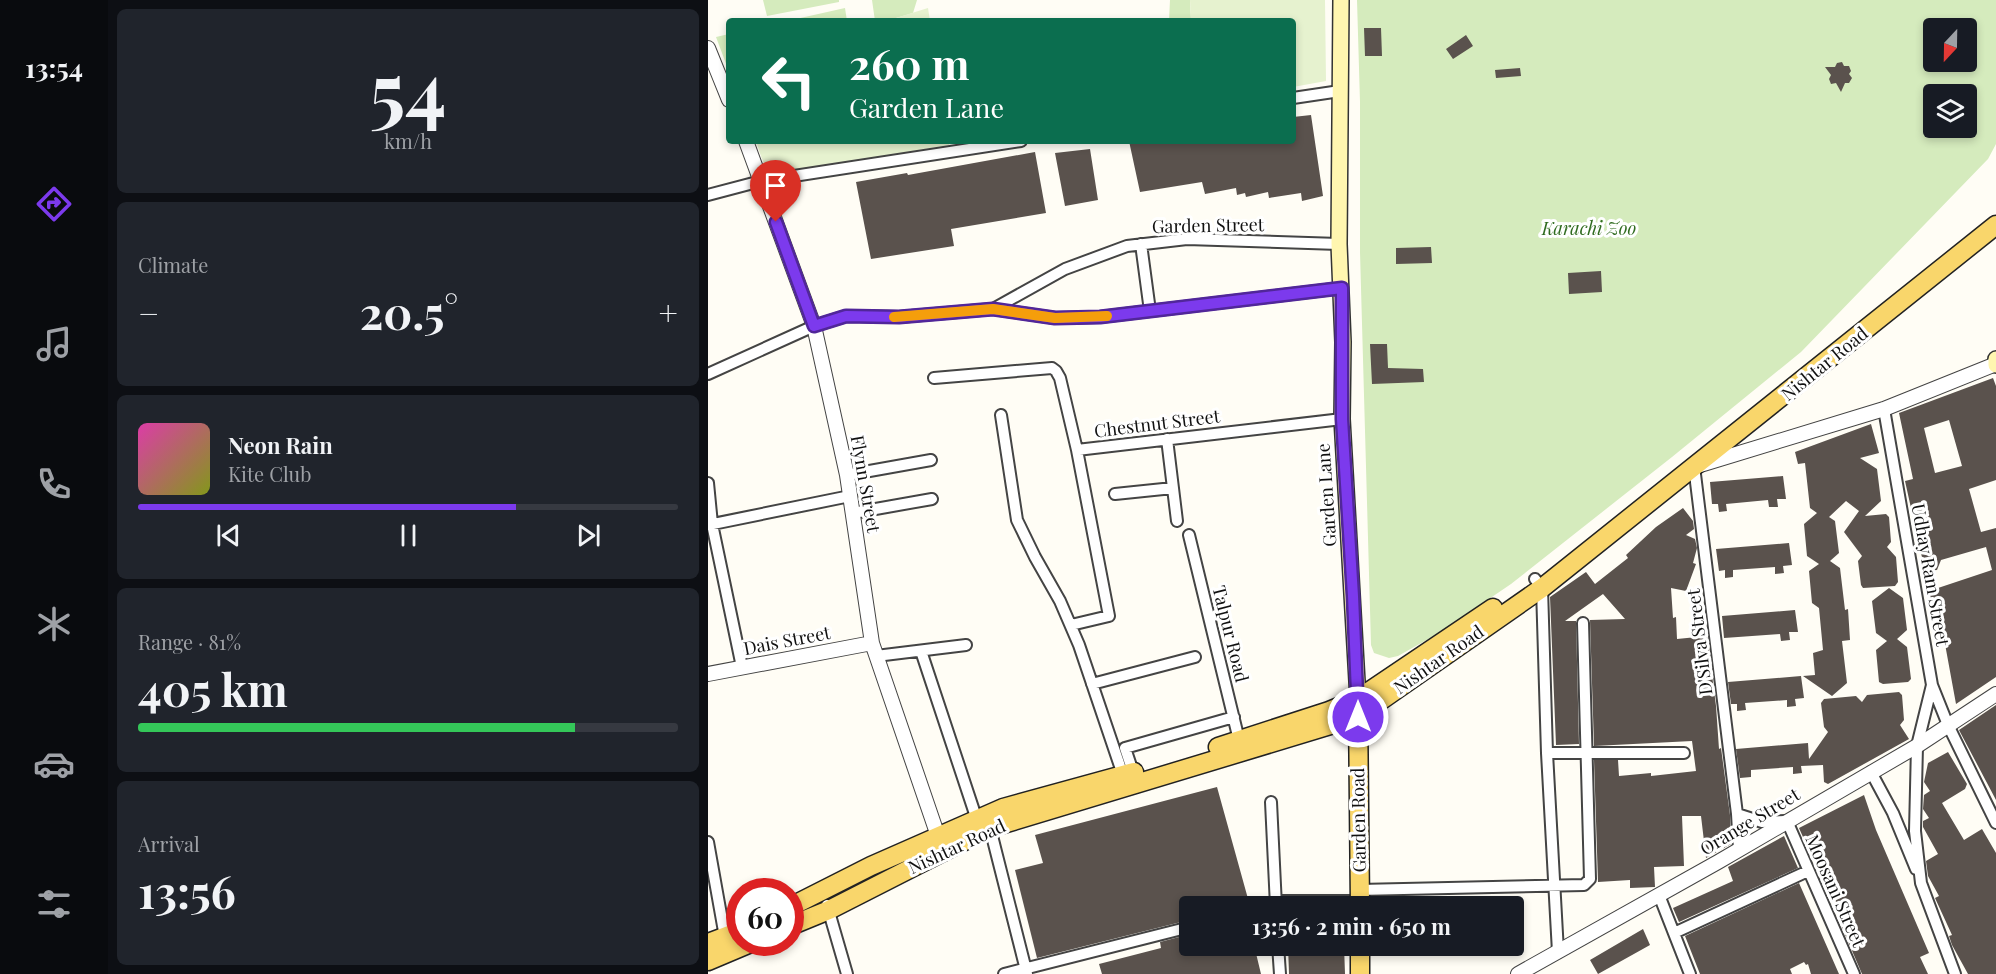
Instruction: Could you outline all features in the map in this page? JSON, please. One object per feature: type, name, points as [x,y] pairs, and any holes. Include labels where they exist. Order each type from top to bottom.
[{"type":"main road","name":"Garden Lane","points":[[1341,0],[1339,244],[1342,288],[1342,419],[1358,708]]},
{"type":"main road","name":"Nishtar Road","points":[[1539,584],[1718,441],[1996,211]]},
{"type":"main road","name":"Nishtar Road","points":[[804,900],[871,866],[938,836],[1358,708],[1539,584],[1741,431],[1996,225]]},
{"type":"main road","points":[[1996,359],[1996,365]]},
{"type":"main road","name":"Nishtar Road","points":[[804,920],[829,910],[1003,808],[1128,774],[1329,711],[1358,708]]},
{"type":"main road","name":"Garden Road","points":[[1358,708],[1360,896]]},
{"type":"main road","points":[[708,962],[726,954]]},
{"type":"main road","points":[[1360,956],[1360,974]]},
{"type":"street","points":[[708,48],[726,93]]},
{"type":"street","points":[[1296,98],[1340,91]]},
{"type":"street","name":"Flynn Street","points":[[747,144],[814,326],[847,475],[874,650],[938,836]]},
{"type":"street","points":[[708,195],[761,180],[1001,144]]},
{"type":"street","name":"Garden Street","points":[[708,374],[814,326],[846,316],[899,317],[993,309],[1065,269],[1127,246],[1187,239],[1339,244]]},
{"type":"street","points":[[1141,244],[1150,311]]},
{"type":"street","points":[[993,309],[1055,318],[1100,317],[1342,288]]},
{"type":"street","points":[[1694,466],[1884,409],[1996,365]]},
{"type":"street","points":[[934,378],[1052,368],[1060,378],[1077,450]]},
{"type":"street","name":"Udhay Ram Street","points":[[1884,409],[1932,685],[1917,746],[1915,831],[1921,883]]},
{"type":"street","points":[[1001,415],[1017,520],[1071,625],[1128,774]]},
{"type":"street","name":"Chestnut Street","points":[[1071,625],[1109,616],[1077,450],[1342,419]]},
{"type":"street","points":[[1167,439],[1177,520]]},
{"type":"street","points":[[847,475],[931,460]]},
{"type":"street","name":"D'Silva Street","points":[[1694,466],[1737,814],[1739,849]]},
{"type":"street","points":[[708,483],[710,524],[742,668]]},
{"type":"street","points":[[1115,494],[1173,488]]},
{"type":"street","points":[[710,524],[850,496]]},
{"type":"street","points":[[853,513],[932,499]]},
{"type":"street","name":"Talpur Road","points":[[1189,535],[1239,740]]},
{"type":"street","points":[[1539,584],[1558,952]]},
{"type":"street","points":[[1402,896],[1554,885],[1584,885],[1590,879],[1583,623]]},
{"type":"street","points":[[874,650],[921,651],[966,645]]},
{"type":"street","name":"Dais Street","points":[[708,674],[874,650]]},
{"type":"street","points":[[921,651],[984,821],[1027,971]]},
{"type":"street","points":[[1092,684],[1195,657]]},
{"type":"street","points":[[1932,685],[1948,725],[1996,823]]},
{"type":"street","name":"Orange Street","points":[[1518,974],[1917,746],[1996,694]]},
{"type":"street","points":[[1128,774],[1125,748],[1234,717]]},
{"type":"street","points":[[1547,753],[1684,753]]},
{"type":"street","points":[[1871,772],[1893,813],[1955,974]]},
{"type":"street","points":[[1271,802],[1276,896]]},
{"type":"street","points":[[1737,814],[1762,822],[1787,821]]},
{"type":"street","name":"Moosani Street","points":[[1787,821],[1854,974]]},
{"type":"street","points":[[708,842],[724,937]]},
{"type":"street","points":[[1674,933],[1808,871]]},
{"type":"street","points":[[822,891],[848,974]]},
{"type":"street","points":[[1659,895],[1690,974]]},
{"type":"street","points":[[1004,974],[1027,971],[1179,930]]},
{"type":"street","points":[[1279,956],[1280,974]]},
{"type":"green space","points":[[763,0],[839,0],[839,2],[767,16]]},
{"type":"green space","points":[[872,0],[917,0],[913,13],[896,18],[875,18]]},
{"type":"green space","points":[[1170,0],[1190,0],[1191,18],[1169,18]]},
{"type":"green space","points":[[1190,0],[1325,0],[1326,81],[1296,86],[1296,18],[1191,18]]},
{"type":"green space","name":"Karachi Zoo","points":[[1357,0],[1996,0],[1996,144],[1988,159],[1801,352],[1511,584],[1439,633],[1398,656],[1389,658],[1374,653],[1371,645],[1360,252]]},
{"type":"green space","points":[[845,8],[847,18],[800,18]]},
{"type":"green space","points":[[928,8],[930,18],[896,18]]},
{"type":"green space","points":[[726,35],[726,64],[716,37]]},
{"type":"green space","points":[[757,144],[949,144],[780,173],[770,170],[761,157]]},
{"type":"building","points":[[1364,28],[1381,28],[1382,56],[1365,56]]},
{"type":"building","points":[[1466,35],[1473,46],[1453,59],[1446,49]]},
{"type":"building","points":[[1842,62],[1844,66],[1849,66],[1851,71],[1849,74],[1852,78],[1849,83],[1845,83],[1841,92],[1836,83],[1831,84],[1829,79],[1831,75],[1825,67],[1835,67],[1837,63]]},
{"type":"building","points":[[1520,68],[1521,76],[1496,78],[1495,70]]},
{"type":"building","points":[[1311,115],[1323,196],[1302,201],[1301,193],[1269,198],[1268,192],[1246,197],[1245,193],[1237,195],[1236,188],[1205,194],[1202,182],[1140,192],[1130,144],[1296,144],[1296,117]]},
{"type":"building","points":[[1090,149],[1098,200],[1065,206],[1055,153]]},
{"type":"building","points":[[1035,152],[1046,213],[951,229],[954,246],[871,259],[856,182]]},
{"type":"building","points":[[1431,247],[1432,263],[1396,264],[1396,248]]},
{"type":"building","points":[[1601,271],[1602,292],[1569,294],[1568,273]]},
{"type":"building","points":[[1370,344],[1387,344],[1388,368],[1423,369],[1424,382],[1372,384]]},
{"type":"building","points":[[1993,378],[1996,386],[1996,480],[1969,489],[1981,532],[1996,528],[1996,677],[1956,704],[1945,644],[1941,645],[1929,591],[1992,570],[1986,547],[1941,560],[1937,570],[1925,571],[1905,481],[1913,479],[1899,413]],"holes":[[[1949,420],[1962,466],[1935,473],[1924,428]]]},
{"type":"building","points":[[1871,424],[1879,453],[1860,458],[1877,469],[1881,501],[1865,516],[1886,514],[1889,517],[1891,542],[1887,547],[1896,557],[1898,582],[1895,586],[1863,588],[1861,585],[1858,561],[1862,556],[1844,532],[1859,511],[1846,501],[1829,517],[1835,521],[1839,553],[1830,561],[1840,568],[1845,610],[1848,609],[1850,640],[1842,641],[1847,683],[1832,696],[1803,676],[1815,675],[1813,653],[1823,650],[1819,608],[1812,603],[1809,571],[1819,564],[1807,556],[1804,524],[1817,513],[1810,508],[1805,463],[1798,464],[1795,452]]},
{"type":"building","points":[[1783,476],[1786,499],[1777,499],[1778,507],[1769,507],[1768,500],[1726,504],[1727,511],[1719,512],[1718,504],[1712,504],[1710,482]]},
{"type":"building","points":[[1683,508],[1693,521],[1694,529],[1686,535],[1695,539],[1697,548],[1693,563],[1696,564],[1686,591],[1671,588],[1673,618],[1676,617],[1677,639],[1707,636],[1719,749],[1721,748],[1730,815],[1731,844],[1706,858],[1701,816],[1682,816],[1684,866],[1654,867],[1655,887],[1630,888],[1630,880],[1598,882],[1594,760],[1618,760],[1619,776],[1651,773],[1651,776],[1696,771],[1692,741],[1594,746],[1590,620],[1625,619],[1603,594],[1565,621],[1576,621],[1579,744],[1556,745],[1550,597],[1586,572],[1595,584],[1628,558],[1626,555],[1656,527]]},
{"type":"building","points":[[1789,543],[1792,565],[1783,566],[1784,573],[1775,574],[1775,567],[1733,570],[1733,577],[1725,578],[1725,570],[1719,571],[1716,549]]},
{"type":"building","points":[[1889,588],[1903,598],[1907,630],[1897,639],[1907,647],[1911,679],[1908,682],[1883,684],[1879,682],[1876,650],[1887,641],[1876,633],[1872,601]]},
{"type":"building","points":[[1795,610],[1798,632],[1789,632],[1790,640],[1781,641],[1780,634],[1724,638],[1722,616]]},
{"type":"building","points":[[1801,676],[1804,698],[1795,699],[1796,706],[1787,707],[1787,700],[1745,703],[1746,710],[1737,711],[1737,704],[1731,704],[1728,682]]},
{"type":"building","points":[[1899,692],[1902,695],[1904,720],[1900,725],[1909,739],[1828,784],[1824,782],[1823,765],[1801,766],[1802,773],[1793,774],[1793,767],[1751,770],[1751,777],[1740,778],[1736,749],[1808,743],[1809,759],[1828,732],[1824,727],[1821,703],[1824,699],[1856,696],[1862,702],[1867,695]]},
{"type":"building","points":[[1996,705],[1996,800],[1959,730]]},
{"type":"building","points":[[1948,752],[1967,784],[1965,789],[1942,803],[1964,840],[1982,829],[1996,853],[1996,974],[1968,974],[1952,945],[1949,936],[1952,935],[1935,898],[1939,896],[1928,876],[1926,861],[1938,854],[1923,827],[1923,821],[1929,818],[1923,809],[1924,795],[1930,791],[1924,782],[1928,763]]},
{"type":"building","points":[[1217,787],[1247,896],[1179,896],[1179,922],[1037,958],[1015,870],[1043,863],[1035,835]]},
{"type":"building","points":[[1864,795],[1876,830],[1929,953],[1920,957],[1928,974],[1862,974],[1841,925],[1845,923],[1815,853],[1811,855],[1799,828]]},
{"type":"building","points":[[1784,836],[1798,868],[1679,922],[1673,908],[1733,881],[1728,867]]},
{"type":"building","points":[[1799,883],[1839,974],[1811,974],[1808,964],[1804,962],[1790,969],[1792,974],[1700,974],[1685,936]]},
{"type":"building","points":[[1643,929],[1650,945],[1598,974],[1590,960]]},
{"type":"building","points":[[1179,937],[1179,956],[1257,956],[1261,974],[1102,974],[1099,964],[1161,948],[1160,942]]},
{"type":"building","points":[[1288,956],[1344,956],[1345,974],[1289,974]]},
{"type":"slow traffic","points":[[894,317],[993,309],[1055,318],[1107,316]]},
{"type":"route","points":[[776,222],[814,326],[846,316],[899,317],[993,309],[1055,318],[1100,317],[1342,288],[1342,419],[1358,717]]}]
